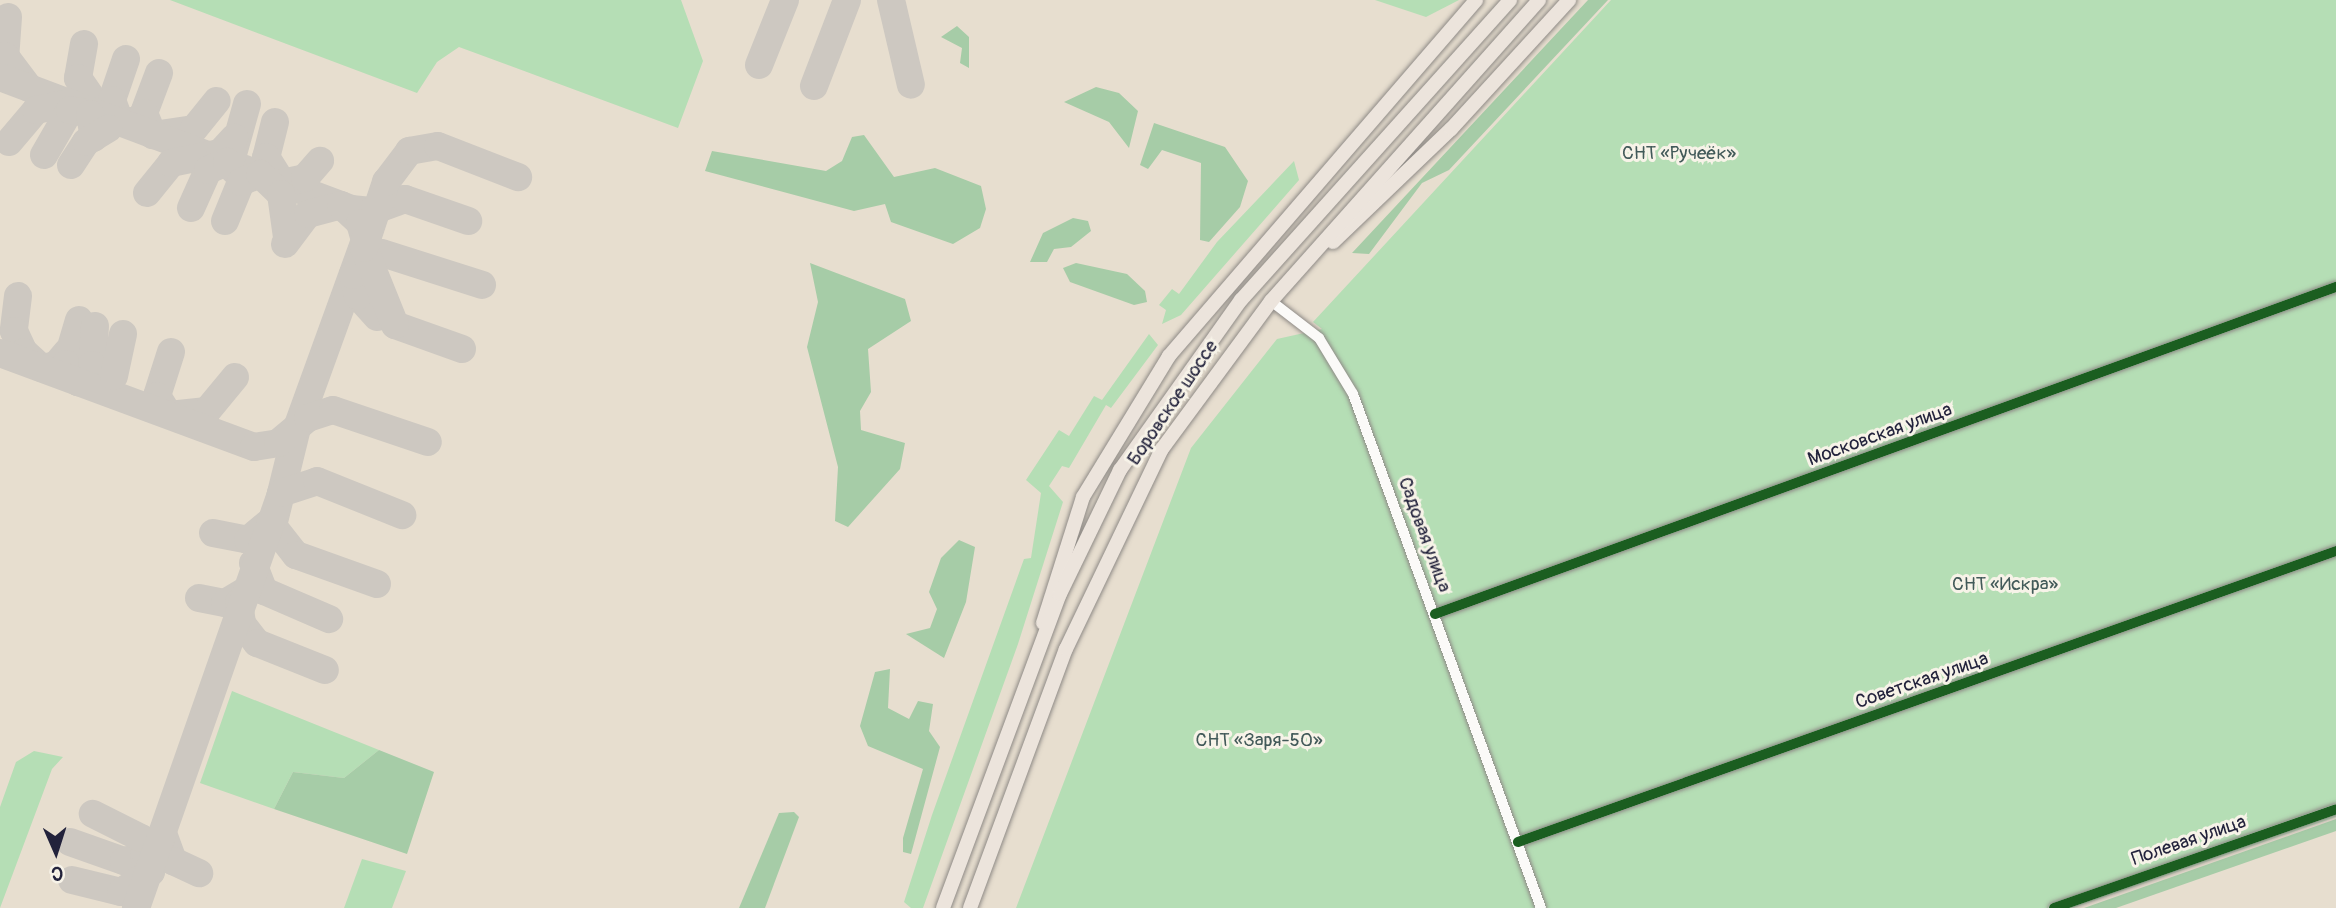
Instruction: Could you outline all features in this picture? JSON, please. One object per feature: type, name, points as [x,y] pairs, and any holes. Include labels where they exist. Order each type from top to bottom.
[{"type":"main road","points":[[1041,642],[1047,596],[1083,497],[1179,342],[1476,0]]},
{"type":"main road","name":"Боровское шоссе","points":[[943,908],[1041,642],[1112,484],[1171,391],[1241,300],[1510,0]]},
{"type":"main road","name":"Боровское шоссе","points":[[970,908],[1117,530],[1171,434],[1271,301],[1539,0]]},
{"type":"main road","points":[[1305,263],[1418,162],[1569,0]]},
{"type":"street","name":"Московская улица","points":[[1435,614],[2336,287]]},
{"type":"street","name":"Садовая улица","points":[[1271,301],[1319,338],[1353,394],[1541,908]]},
{"type":"street","name":"Советская улица","points":[[1518,842],[2336,551]]},
{"type":"street","name":"Полевая улица","points":[[2053,908],[2336,809]]},
{"type":"green space","points":[[170,0],[681,0],[703,61],[678,128],[459,47],[437,62],[417,93]]},
{"type":"green space","points":[[1375,0],[1459,0],[1426,17]]},
{"type":"green space","points":[[1588,0],[1608,0],[1449,170],[1422,183],[1369,254],[1352,253]]},
{"type":"green space","name":"СНТ «Искра»","points":[[1611,0],[2336,0],[2336,817],[2073,908],[1016,908],[1191,448],[1277,339],[1322,329],[1313,322]]},
{"type":"green space","points":[[957,26],[969,37],[969,68],[960,63],[962,48],[941,37]]},
{"type":"green space","points":[[1096,87],[1119,93],[1138,111],[1129,148],[1109,122],[1064,102]]},
{"type":"green space","points":[[1154,123],[1225,147],[1248,181],[1240,207],[1209,242],[1200,240],[1201,163],[1162,150],[1148,169],[1140,165]]},
{"type":"green space","points":[[864,135],[894,177],[935,168],[981,186],[986,209],[980,228],[953,244],[891,222],[885,204],[854,211],[705,171],[712,151],[826,171],[842,161],[852,137]]},
{"type":"green space","points":[[1294,161],[1299,180],[1181,315],[1162,324],[1166,310],[1159,305],[1172,289],[1179,294],[1217,242]]},
{"type":"green space","points":[[1073,218],[1088,221],[1091,231],[1071,247],[1054,249],[1047,262],[1030,262],[1043,233]]},
{"type":"green space","points":[[810,263],[905,299],[911,321],[868,349],[871,392],[860,411],[861,430],[905,443],[900,469],[848,527],[835,521],[838,467],[807,347],[818,302]]},
{"type":"green space","points":[[1076,263],[1127,274],[1145,291],[1147,302],[1134,305],[1070,282],[1063,268]]},
{"type":"green space","points":[[1149,334],[1158,345],[1111,408],[1106,405],[1069,468],[1062,466],[1049,486],[1063,502],[1018,644],[923,908],[911,908],[904,902],[932,815],[1024,559],[1031,558],[1041,493],[1026,480],[1059,430],[1069,436],[1094,396],[1102,400]]},
{"type":"green space","points":[[959,540],[975,547],[966,602],[944,658],[906,634],[930,628],[937,609],[929,592],[941,558]]},
{"type":"green space","points":[[890,669],[888,708],[909,719],[918,701],[933,704],[929,731],[940,747],[911,854],[903,852],[903,838],[923,769],[868,746],[860,726],[875,672]]},
{"type":"green space","points":[[232,691],[379,750],[344,778],[293,772],[274,809],[200,783]]},
{"type":"green space","points":[[379,750],[434,772],[407,854],[274,809],[293,772],[344,778]]},
{"type":"green space","points":[[34,751],[63,757],[52,769],[0,908],[0,807],[16,762]]},
{"type":"green space","points":[[794,812],[799,817],[765,908],[739,908],[779,813]]},
{"type":"green space","points":[[2336,819],[2336,831],[2116,908],[2084,908]]},
{"type":"green space","points":[[362,859],[406,871],[392,908],[344,908]]},
{"type":"taxiway","points":[[759,65],[785,0]]},
{"type":"taxiway","points":[[814,86],[847,0]]},
{"type":"taxiway","points":[[891,0],[911,85]]},
{"type":"taxiway","points":[[8,17],[5,56],[29,88]]},
{"type":"taxiway","points":[[84,44],[78,78],[103,114]]},
{"type":"taxiway","points":[[126,59],[112,100],[120,122],[130,121]]},
{"type":"taxiway","points":[[159,73],[144,113],[153,135],[194,129],[217,101]]},
{"type":"taxiway","points":[[0,77],[351,209],[372,211],[405,199],[468,221]]},
{"type":"taxiway","points":[[9,142],[36,110],[70,103]]},
{"type":"taxiway","points":[[233,154],[247,104]]},
{"type":"taxiway","points":[[44,155],[70,110],[90,114],[94,138]]},
{"type":"taxiway","points":[[275,122],[266,157],[282,183],[305,178],[320,161]]},
{"type":"taxiway","points":[[71,165],[86,142],[108,129]]},
{"type":"taxiway","points":[[147,193],[171,163],[220,153],[234,138]]},
{"type":"taxiway","points":[[462,349],[395,325],[364,248],[386,182],[409,151],[438,146],[518,177]]},
{"type":"taxiway","points":[[191,208],[208,170],[227,162],[234,170]]},
{"type":"taxiway","points":[[225,221],[241,182],[260,174],[281,194],[287,237]]},
{"type":"taxiway","points":[[285,244],[308,214],[341,205],[360,223],[365,240],[297,428],[273,526],[296,555],[377,584]]},
{"type":"taxiway","points":[[377,317],[358,296],[353,275],[382,253],[482,285]]},
{"type":"taxiway","points":[[18,296],[14,331],[24,352],[42,368],[56,365],[67,352]]},
{"type":"taxiway","points":[[79,320],[66,364],[78,382],[103,374],[114,360]]},
{"type":"taxiway","points":[[95,326],[92,365],[109,390]]},
{"type":"taxiway","points":[[114,376],[123,334]]},
{"type":"taxiway","points":[[171,352],[157,396],[169,415],[207,411],[235,377]]},
{"type":"taxiway","points":[[0,353],[254,447],[278,443],[308,418],[333,410],[428,442]]},
{"type":"taxiway","points":[[136,908],[281,493],[317,481],[402,515]]},
{"type":"taxiway","points":[[213,533],[248,540],[267,524]]},
{"type":"taxiway","points":[[253,563],[264,591],[329,619]]},
{"type":"taxiway","points":[[199,598],[225,603],[243,592]]},
{"type":"taxiway","points":[[239,602],[242,624],[257,643],[325,670]]},
{"type":"taxiway","points":[[72,880],[121,892],[151,872],[141,838],[93,814]]},
{"type":"taxiway","points":[[164,836],[173,861],[199,873]]},
{"type":"taxiway","points":[[70,842],[124,861],[144,856],[161,840]]},
{"type":"cycle path","points":[[1435,614],[2336,287]]},
{"type":"cycle path","points":[[1518,842],[2336,551]]},
{"type":"cycle path","points":[[2054,908],[2336,809]]},
{"type":"park label","name":"СНТ «Ручеёк»","points":[[1679,154]]},
{"type":"park label","name":"СНТ «Заря-50»","points":[[1259,741]]}]
